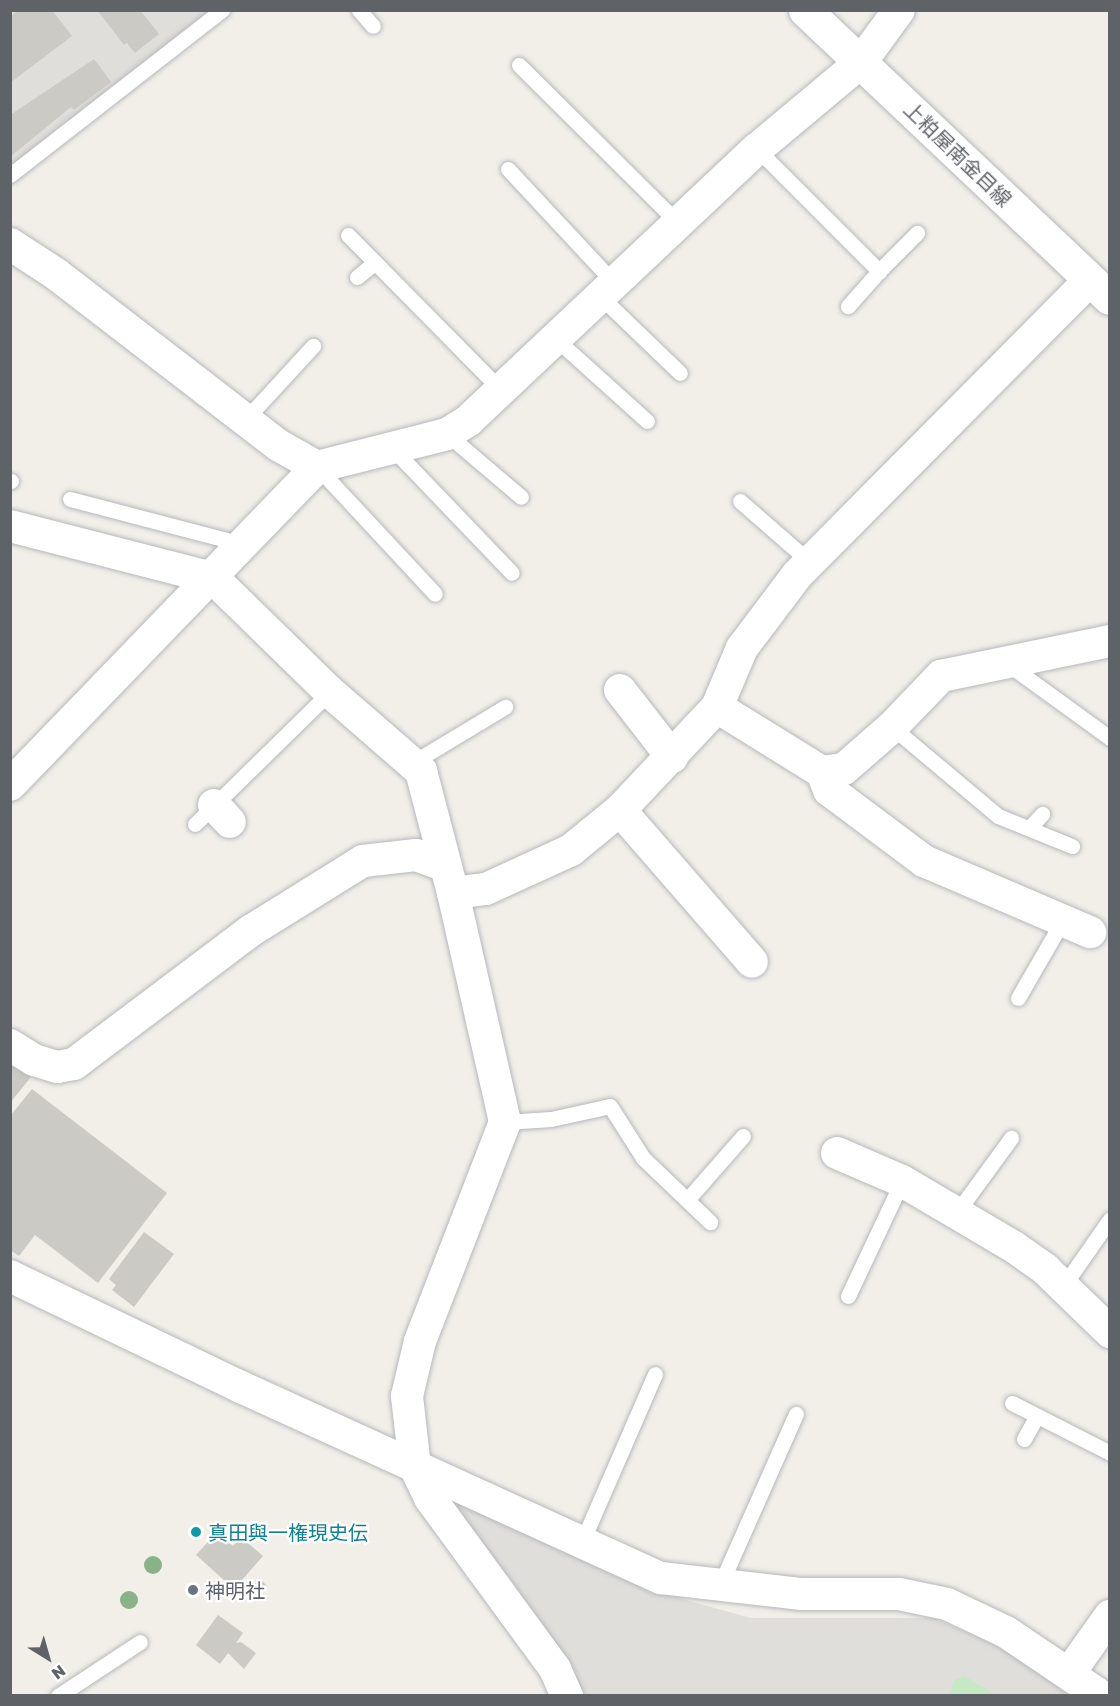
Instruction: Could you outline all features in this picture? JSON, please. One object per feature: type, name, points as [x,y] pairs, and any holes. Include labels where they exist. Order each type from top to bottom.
[{"type":"main road","name":"上粕屋南金目線","points":[[805,10],[1100,289]]},
{"type":"street","points":[[10,785],[241,549],[317,467],[394,450],[447,434],[503,392],[757,149],[861,62],[899,10]]},
{"type":"street","points":[[10,244],[244,417],[278,445],[317,467]]},
{"type":"street","points":[[10,1045],[34,1060],[57,1067],[74,1064],[252,930],[363,861],[416,855],[448,879],[486,889],[571,850],[620,810],[717,707],[742,648],[810,562],[1100,289]]},
{"type":"street","points":[[10,526],[213,578],[330,692],[421,771],[505,1122],[420,1341],[407,1396],[415,1467],[430,1498],[555,1669],[567,1695]]},
{"type":"street","points":[[822,772],[844,769],[892,728],[941,676],[1110,641]]},
{"type":"street","points":[[620,690],[672,757]]},
{"type":"street","points":[[717,707],[822,772],[829,790],[924,861],[1077,926]]},
{"type":"street","points":[[620,810],[752,962]]},
{"type":"street","points":[[837,1152],[902,1181],[1030,1258],[1064,1285],[1110,1332]]},
{"type":"street","points":[[10,1276],[415,1467],[661,1578],[802,1594],[899,1594],[947,1604],[1006,1632],[1070,1672],[1101,1695]]},
{"type":"street","points":[[1070,1672],[1110,1616]]},
{"type":"lane","points":[[10,175],[222,10]]},
{"type":"lane","points":[[359,10],[373,26]]},
{"type":"lane","points":[[519,65],[679,224]]},
{"type":"lane","points":[[757,149],[879,271]]},
{"type":"lane","points":[[508,169],[680,373]]},
{"type":"lane","points":[[848,306],[917,233]]},
{"type":"lane","points":[[348,235],[503,392]]},
{"type":"lane","points":[[357,277],[374,263]]},
{"type":"lane","points":[[558,340],[647,421]]},
{"type":"lane","points":[[244,417],[255,409],[313,345]]},
{"type":"lane","points":[[447,434],[520,497]]},
{"type":"lane","points":[[394,450],[512,573]]},
{"type":"lane","points":[[317,467],[435,594]]},
{"type":"lane","points":[[70,499],[226,540],[241,549]]},
{"type":"lane","points":[[740,501],[810,562]]},
{"type":"lane","points":[[1006,663],[1110,738]]},
{"type":"lane","points":[[213,817],[330,692]]},
{"type":"lane","points":[[412,763],[505,707]]},
{"type":"lane","points":[[892,728],[998,816],[1030,827],[1072,846]]},
{"type":"lane","points":[[1030,827],[1042,814]]},
{"type":"lane","points":[[1018,998],[1077,926]]},
{"type":"lane","points":[[505,1122],[551,1119],[610,1106],[643,1158],[710,1222]]},
{"type":"lane","points":[[687,1200],[743,1136]]},
{"type":"lane","points":[[957,1212],[1011,1138]]},
{"type":"lane","points":[[848,1296],[902,1181]]},
{"type":"lane","points":[[1064,1285],[1110,1219]]},
{"type":"lane","points":[[582,1542],[655,1374]]},
{"type":"lane","points":[[1012,1403],[1110,1453]]},
{"type":"lane","points":[[721,1583],[796,1413]]},
{"type":"lane","points":[[1024,1439],[1037,1416]]},
{"type":"lane","points":[[58,1695],[140,1642]]},
{"type":"shaded area","points":[[11,11],[213,11],[11,167]]},
{"type":"shaded area","points":[[447,1495],[686,1600],[751,1618],[934,1618],[1006,1650],[1069,1695],[586,1695]]},
{"type":"green space","points":[[965,1676],[995,1695],[950,1695],[954,1680]]},
{"type":"building","points":[[19,10],[52,10],[72,36],[10,83],[10,17]]},
{"type":"building","points":[[97,10],[140,10],[159,34],[135,53],[127,43],[124,45]]},
{"type":"building","points":[[94,59],[111,82],[74,110],[71,107],[10,157],[10,115]]},
{"type":"building","points":[[10,1062],[31,1077],[10,1103]]},
{"type":"building","points":[[32,1089],[167,1193],[98,1283],[35,1235],[19,1256],[10,1250],[10,1116]]},
{"type":"building","points":[[144,1232],[174,1254],[134,1307],[112,1290],[116,1285],[109,1279]]},
{"type":"building","points":[[217,1532],[233,1546],[241,1537],[263,1556],[234,1589],[196,1555]]},
{"type":"building","points":[[260,1579],[267,1586],[256,1597],[249,1590]]},
{"type":"building","points":[[218,1615],[243,1633],[236,1643],[241,1642],[256,1653],[244,1669],[228,1653],[220,1664],[196,1645]]},
{"type":"place","name":"真田與一権現史伝","points":[[196,1532]]},
{"type":"place","name":"神明社","points":[[193,1590]]}]
